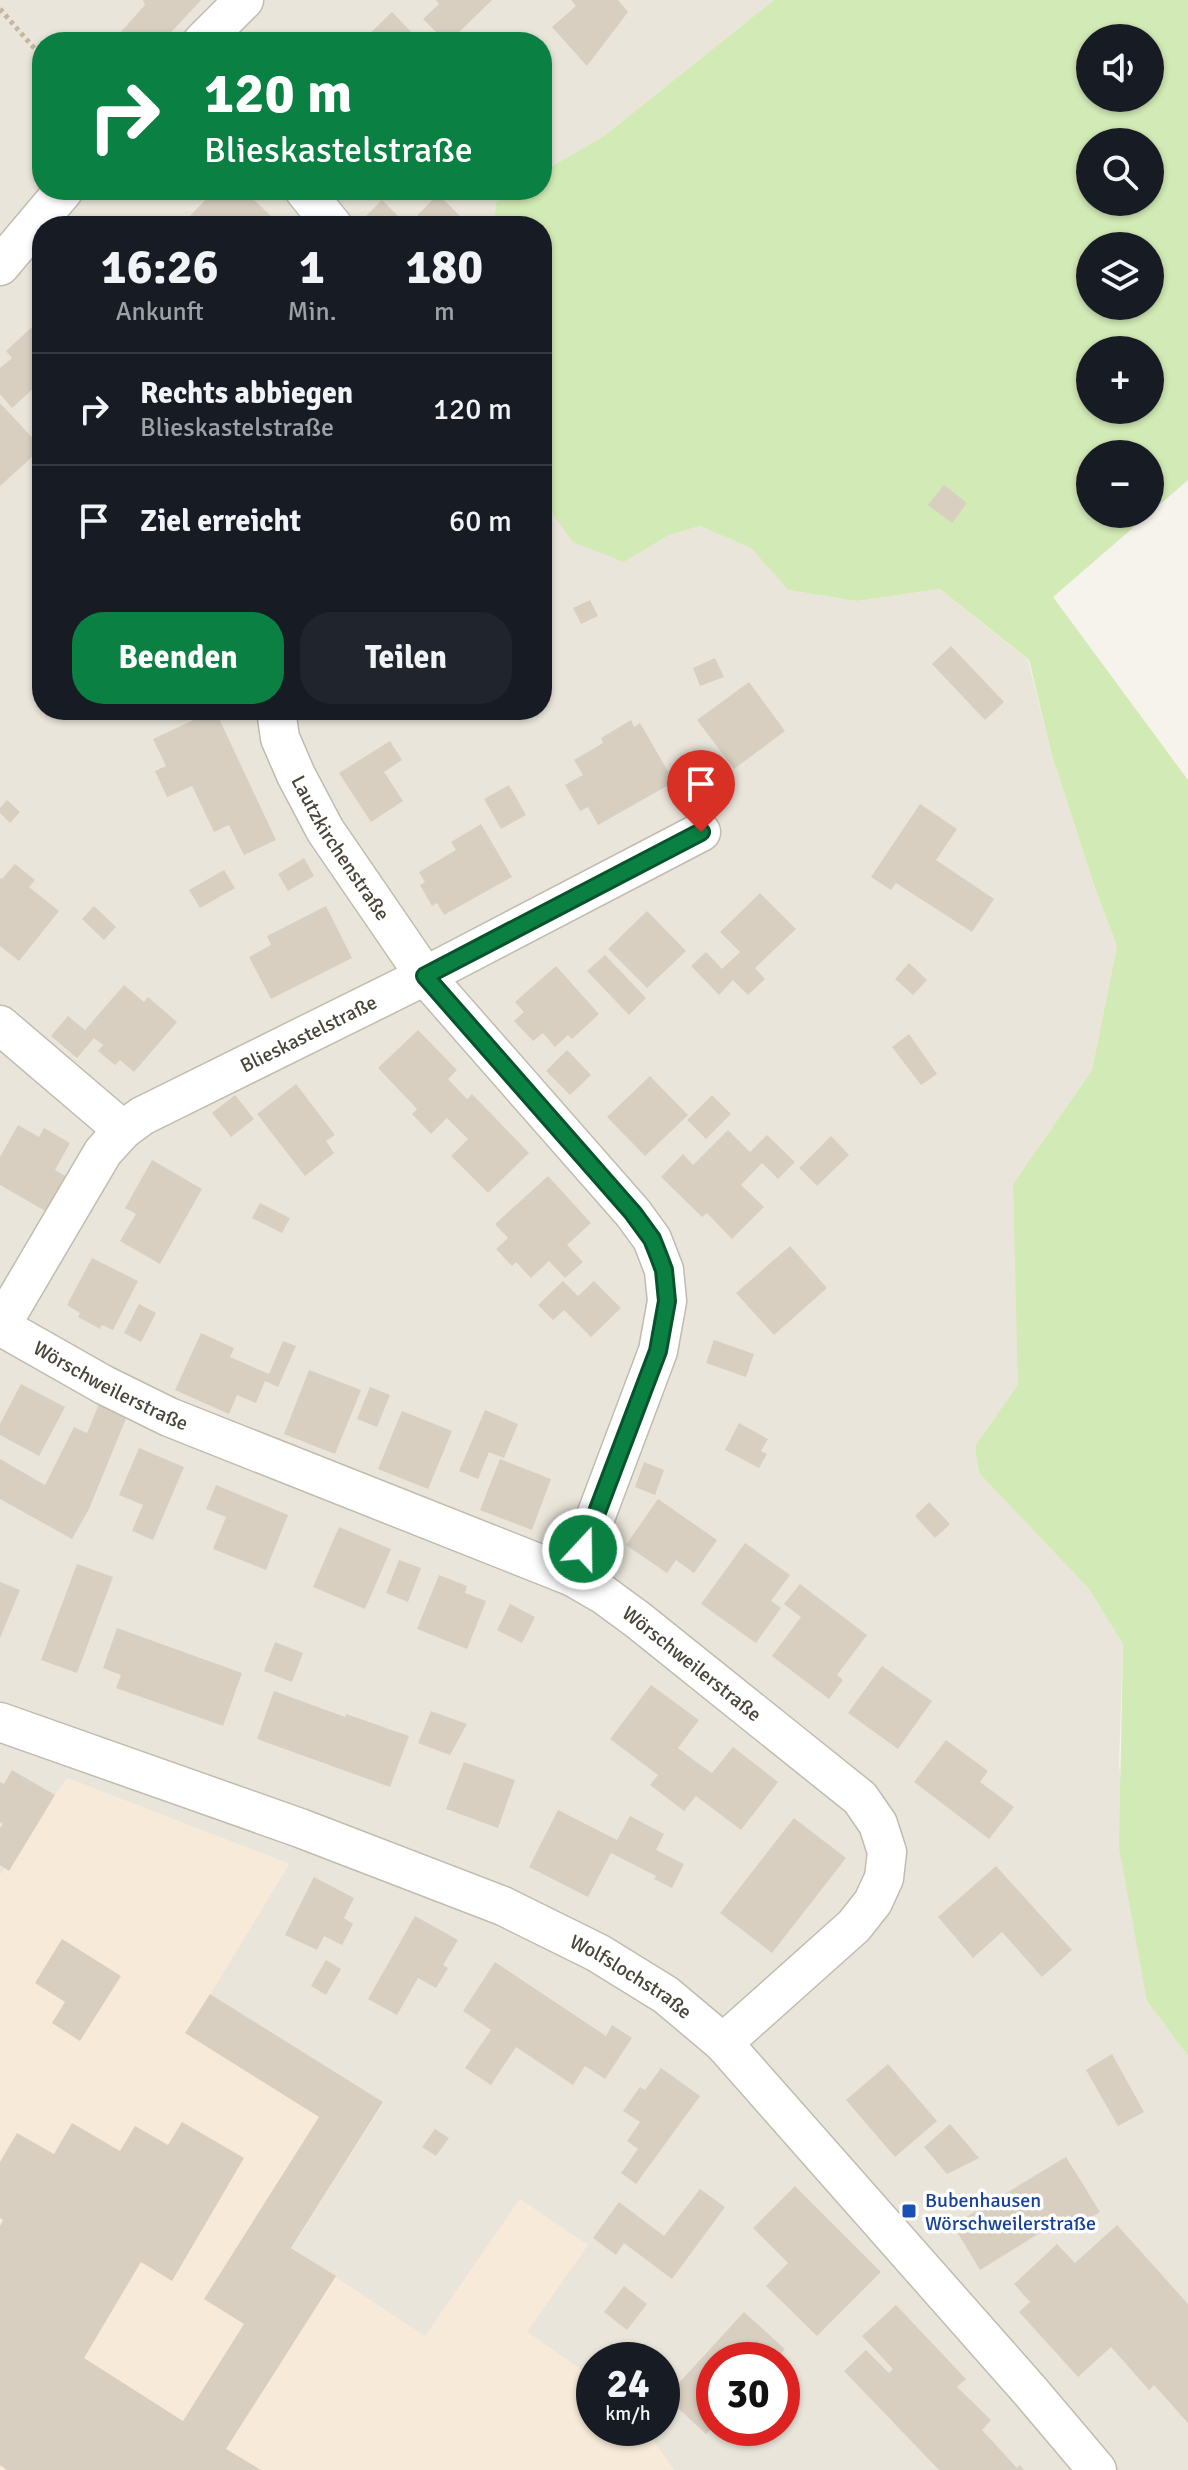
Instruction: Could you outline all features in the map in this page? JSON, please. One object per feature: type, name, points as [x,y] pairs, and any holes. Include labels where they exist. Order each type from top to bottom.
[{"type":"street","points":[[212,32],[244,0]]},
{"type":"street","points":[[42,216],[56,200]]},
{"type":"street","points":[[312,200],[325,216]]},
{"type":"street","points":[[0,266],[32,228]]},
{"type":"street","name":"Lautzkirchenstraße","points":[[277,720],[280,738],[296,775],[325,830],[425,976],[633,1213],[652,1239],[664,1270],[667,1301],[658,1351],[573,1577]]},
{"type":"street","name":"Blieskastelstraße","points":[[0,1327],[103,1152],[123,1130],[142,1116],[425,976],[701,832]]},
{"type":"street","points":[[0,1025],[123,1130]]},
{"type":"street","name":"Wörschweilerstraße","points":[[0,1327],[169,1417],[573,1577],[638,1620],[860,1798],[878,1824],[887,1852],[884,1878],[873,1902],[854,1926],[723,2043]]},
{"type":"street","name":"Wolfslochstraße","points":[[0,1722],[300,1828],[503,1906],[598,1953],[666,1995],[723,2043],[1097,2470]]},
{"type":"path","points":[[0,9],[32,46]]},
{"type":"shaded area","points":[[0,0],[774,0],[604,136],[552,166],[552,32],[32,32],[32,200],[499,200],[496,202],[495,216],[32,216],[32,720],[552,720],[552,511],[553,515],[624,562],[669,535],[700,526],[751,548],[788,590],[857,601],[940,589],[1028,660],[1051,752],[1117,946],[1092,1070],[1013,1184],[1019,1386],[975,1446],[979,1473],[1089,1589],[1123,1644],[1119,1764],[1147,2001],[1188,2056],[1188,2470],[674,2470],[657,2446],[680,2446],[680,2342],[576,2342],[576,2366],[527,2332],[520,2199],[425,2337],[291,2248],[383,2103],[210,1994],[289,1864],[67,1778],[0,1875]]},
{"type":"shaded area","points":[[67,1778],[289,1864],[210,1995],[383,2102],[292,2248],[425,2336],[520,2199],[588,2245],[527,2332],[576,2366],[576,2446],[657,2446],[674,2470],[0,2470],[0,1875]]},
{"type":"green space","points":[[774,0],[1188,0],[1188,480],[1164,501],[1164,440],[1076,440],[1076,528],[1133,528],[1053,597],[1188,780],[1188,2056],[1147,2001],[1119,1847],[1123,1644],[1089,1589],[979,1473],[975,1446],[1018,1385],[1013,1184],[1092,1070],[1117,946],[1051,752],[1029,660],[940,589],[857,601],[788,590],[751,548],[700,526],[669,535],[624,562],[573,542],[552,511],[552,216],[495,216],[496,202],[499,200],[552,200],[552,166],[604,136]]},
{"type":"building","points":[[143,0],[201,0],[171,32],[121,32],[145,5]]},
{"type":"building","points":[[436,0],[492,0],[459,32],[436,32],[423,19],[439,4]]},
{"type":"building","points":[[571,0],[618,0],[628,12],[587,66],[552,27],[576,6]]},
{"type":"building","points":[[392,12],[411,32],[371,32]]},
{"type":"building","points":[[205,200],[254,200],[271,216],[190,216]]},
{"type":"building","points":[[382,200],[398,216],[366,216]]},
{"type":"building","points":[[432,200],[444,200],[460,216],[417,216]]},
{"type":"building","points":[[32,327],[32,390],[12,408],[0,394],[0,368],[12,358],[6,351]]},
{"type":"building","points":[[0,403],[32,437],[32,457],[0,486]]},
{"type":"building","points":[[944,485],[967,503],[952,523],[928,505]]},
{"type":"building","points":[[590,600],[598,616],[581,624],[573,608]]},
{"type":"building","points":[[951,646],[1004,702],[985,720],[932,664]]},
{"type":"building","points":[[715,658],[724,677],[700,686],[693,668]]},
{"type":"building","points":[[749,682],[785,731],[734,769],[697,720]]},
{"type":"building","points":[[194,720],[220,720],[276,840],[244,855],[229,825],[214,832],[192,786],[167,797],[155,771],[166,766],[153,739]]},
{"type":"building","points":[[631,720],[634,727],[640,723],[674,782],[598,825],[588,807],[580,811],[565,785],[583,775],[574,760],[603,743],[601,738]]},
{"type":"building","points":[[390,741],[402,760],[384,772],[403,801],[371,822],[339,773]]},
{"type":"building","points":[[509,785],[526,815],[501,829],[484,799]]},
{"type":"building","points":[[7,800],[20,812],[10,823],[0,813]]},
{"type":"building","points":[[920,804],[957,829],[936,860],[994,899],[972,932],[896,883],[891,890],[871,877]]},
{"type":"building","points":[[481,824],[512,877],[444,915],[437,903],[432,906],[420,885],[425,882],[419,872],[456,850],[451,842]]},
{"type":"building","points":[[304,858],[314,876],[288,891],[278,874]]},
{"type":"building","points":[[15,864],[35,880],[29,887],[59,911],[19,961],[0,946],[0,878]]},
{"type":"building","points":[[224,870],[235,888],[200,908],[189,890]]},
{"type":"building","points":[[760,893],[796,929],[755,968],[765,979],[748,995],[733,980],[719,995],[691,966],[706,952],[722,969],[740,952],[720,932]]},
{"type":"building","points":[[94,906],[116,927],[104,940],[82,919]]},
{"type":"building","points":[[326,906],[352,958],[271,999],[249,957],[271,945],[267,936]]},
{"type":"building","points":[[647,911],[686,951],[647,988],[608,949]]},
{"type":"building","points":[[605,955],[646,998],[629,1015],[587,971]]},
{"type":"building","points":[[909,963],[927,980],[913,995],[895,979]]},
{"type":"building","points":[[556,966],[599,1014],[572,1039],[568,1035],[555,1047],[543,1033],[533,1041],[514,1021],[524,1012],[515,1002]]},
{"type":"building","points":[[124,985],[144,1002],[148,997],[177,1022],[134,1072],[120,1060],[115,1065],[98,1051],[103,1045],[94,1038],[77,1058],[51,1036],[68,1016],[85,1030]]},
{"type":"building","points":[[418,1030],[457,1070],[448,1079],[467,1099],[472,1094],[529,1153],[488,1193],[451,1156],[468,1139],[447,1118],[431,1134],[412,1114],[417,1109],[378,1068]]},
{"type":"building","points":[[909,1034],[937,1074],[921,1085],[892,1047]]},
{"type":"building","points":[[567,1050],[591,1075],[570,1095],[546,1071]]},
{"type":"building","points":[[650,1076],[688,1115],[645,1156],[607,1117]]},
{"type":"building","points":[[296,1084],[335,1135],[326,1141],[334,1153],[305,1176],[257,1114]]},
{"type":"building","points":[[235,1095],[254,1119],[231,1137],[212,1113]]},
{"type":"building","points":[[712,1095],[731,1114],[706,1139],[687,1120]]},
{"type":"building","points":[[18,1125],[39,1137],[44,1128],[70,1143],[55,1170],[67,1177],[47,1212],[0,1185],[0,1157]]},
{"type":"building","points":[[728,1130],[750,1152],[767,1135],[795,1162],[778,1179],[762,1163],[741,1185],[764,1207],[732,1239],[707,1213],[702,1217],[661,1177],[683,1154],[693,1165]]},
{"type":"building","points":[[831,1136],[849,1155],[817,1186],[799,1168]]},
{"type":"building","points":[[152,1160],[202,1189],[160,1264],[120,1241],[136,1214],[125,1208]]},
{"type":"building","points":[[548,1176],[591,1223],[567,1245],[583,1262],[565,1278],[549,1261],[531,1278],[516,1262],[512,1266],[496,1249],[508,1238],[495,1224]]},
{"type":"building","points":[[260,1203],[290,1218],[282,1233],[252,1218]]},
{"type":"building","points":[[790,1246],[827,1288],[774,1335],[736,1293]]},
{"type":"building","points":[[92,1258],[138,1281],[113,1330],[102,1325],[100,1329],[78,1317],[80,1313],[67,1305]]},
{"type":"building","points":[[563,1281],[578,1296],[594,1281],[621,1308],[591,1337],[564,1310],[553,1320],[538,1305]]},
{"type":"building","points":[[139,1304],[156,1313],[141,1342],[124,1333]]},
{"type":"building","points":[[201,1333],[234,1348],[230,1357],[269,1374],[283,1341],[296,1346],[278,1387],[265,1381],[256,1403],[237,1395],[229,1414],[175,1390]]},
{"type":"building","points":[[714,1340],[754,1354],[746,1377],[706,1363]]},
{"type":"building","points":[[309,1370],[361,1390],[335,1454],[284,1434]]},
{"type":"building","points":[[21,1384],[65,1407],[39,1456],[0,1435],[0,1424]]},
{"type":"building","points":[[370,1387],[390,1395],[377,1427],[357,1419]]},
{"type":"building","points":[[99,1404],[127,1416],[89,1509],[72,1539],[0,1499],[0,1459],[45,1485],[74,1427],[87,1433]]},
{"type":"building","points":[[485,1410],[518,1424],[504,1458],[489,1452],[478,1479],[459,1471]]},
{"type":"building","points":[[402,1411],[452,1431],[428,1489],[378,1469]]},
{"type":"building","points":[[739,1423],[768,1439],[761,1451],[767,1454],[759,1468],[725,1450]]},
{"type":"building","points":[[139,1448],[184,1467],[153,1540],[132,1531],[143,1505],[119,1495]]},
{"type":"building","points":[[500,1459],[551,1479],[532,1530],[480,1510]]},
{"type":"building","points":[[644,1462],[664,1470],[655,1495],[635,1487]]},
{"type":"building","points":[[216,1485],[288,1515],[266,1570],[213,1549],[226,1517],[206,1509]]},
{"type":"building","points":[[658,1499],[717,1540],[694,1573],[676,1560],[667,1573],[626,1545]]},
{"type":"building","points":[[929,1502],[950,1524],[935,1538],[915,1516]]},
{"type":"building","points":[[339,1527],[391,1549],[365,1609],[313,1587]]},
{"type":"building","points":[[745,1543],[790,1575],[771,1601],[781,1608],[756,1643],[701,1604]]},
{"type":"building","points":[[399,1560],[421,1568],[408,1602],[386,1593]]},
{"type":"building","points":[[77,1564],[113,1577],[77,1673],[41,1660]]},
{"type":"building","points":[[439,1575],[467,1586],[465,1593],[486,1601],[467,1649],[417,1629]]},
{"type":"building","points":[[0,1582],[20,1590],[0,1638]]},
{"type":"building","points":[[800,1584],[867,1635],[837,1675],[843,1680],[829,1699],[772,1656],[801,1617],[784,1604]]},
{"type":"building","points":[[510,1604],[535,1617],[522,1643],[497,1630]]},
{"type":"building","points":[[117,1628],[242,1673],[223,1726],[116,1688],[121,1675],[103,1668]]},
{"type":"building","points":[[275,1642],[303,1653],[292,1682],[264,1671]]},
{"type":"building","points":[[882,1666],[932,1701],[898,1749],[848,1713]]},
{"type":"building","points":[[651,1685],[699,1720],[678,1748],[695,1761],[712,1773],[733,1747],[778,1782],[741,1830],[696,1796],[684,1811],[650,1785],[658,1775],[610,1739]]},
{"type":"building","points":[[274,1691],[409,1736],[390,1787],[257,1739]]},
{"type":"building","points":[[431,1711],[467,1724],[450,1755],[418,1743]]},
{"type":"building","points":[[946,1740],[988,1771],[980,1782],[1014,1807],[989,1839],[914,1782]]},
{"type":"building","points":[[464,1762],[515,1780],[498,1828],[446,1809]]},
{"type":"building","points":[[12,1770],[55,1795],[9,1871],[0,1865],[0,1828],[3,1824],[0,1822],[0,1782],[4,1784]]},
{"type":"building","points":[[558,1810],[617,1840],[630,1816],[664,1834],[656,1850],[684,1864],[672,1888],[654,1879],[656,1876],[611,1853],[588,1897],[529,1867]]},
{"type":"building","points":[[794,1818],[846,1858],[772,1953],[720,1913]]},
{"type":"building","points":[[996,1866],[1072,1950],[1042,1977],[1002,1932],[973,1958],[938,1917]]},
{"type":"building","points":[[314,1877],[354,1898],[344,1918],[353,1924],[342,1945],[324,1936],[317,1950],[285,1935]]},
{"type":"building","points":[[415,1916],[458,1940],[443,1965],[448,1968],[436,1988],[418,1978],[397,2015],[368,1999]]},
{"type":"building","points":[[62,1939],[121,1976],[80,2041],[52,2023],[65,2002],[35,1983]]},
{"type":"building","points":[[326,1960],[341,1969],[326,1995],[311,1986]]},
{"type":"building","points":[[495,1962],[606,2036],[612,2025],[632,2038],[605,2079],[585,2066],[573,2085],[516,2047],[491,2085],[465,2068],[491,2030],[463,2011]]},
{"type":"building","points":[[210,1994],[383,2102],[291,2248],[336,2276],[226,2449],[261,2470],[7,2470],[0,2465],[0,2226],[3,2220],[0,2218],[0,2162],[17,2133],[54,2154],[72,2123],[120,2151],[135,2126],[168,2145],[182,2122],[244,2158],[172,2281],[141,2262],[84,2358],[183,2421],[244,2324],[204,2299],[319,2117],[185,2033]]},
{"type":"building","points":[[1112,2054],[1144,2112],[1118,2126],[1086,2070]]},
{"type":"building","points":[[888,2064],[937,2121],[895,2157],[846,2100]]},
{"type":"building","points":[[661,2068],[700,2096],[636,2184],[621,2173],[638,2149],[627,2141],[640,2122],[623,2111],[640,2087],[645,2090]]},
{"type":"building","points":[[950,2124],[979,2158],[947,2174],[924,2147]]},
{"type":"building","points":[[435,2129],[449,2138],[436,2156],[422,2147]]},
{"type":"building","points":[[1066,2157],[1100,2212],[1075,2227],[1069,2215],[980,2270],[953,2225]]},
{"type":"building","points":[[795,2186],[881,2272],[817,2336],[766,2286],[788,2263],[753,2228]]},
{"type":"building","points":[[700,2189],[725,2207],[672,2279],[624,2243],[616,2255],[593,2238],[619,2202],[664,2236]]},
{"type":"building","points":[[1117,2225],[1188,2304],[1188,2423],[1154,2385],[1149,2390],[1111,2347],[1078,2377],[1019,2312],[1030,2302],[1014,2284],[1057,2244],[1075,2263]]},
{"type":"building","points":[[624,2286],[647,2304],[627,2330],[604,2312]]},
{"type":"building","points":[[896,2305],[966,2379],[957,2387],[991,2420],[982,2430],[1017,2468],[1020,2465],[1024,2470],[939,2470],[844,2371],[866,2350],[889,2373],[893,2369],[862,2336]]},
{"type":"building","points":[[744,2312],[777,2342],[716,2342]]},
{"type":"building","points":[[696,2364],[696,2425],[680,2410],[680,2382]]},
{"type":"place","name":"Bubenhausen Wörschweilerstraße","points":[[909,2211]]},
{"type":"route","points":[[583,1549],[658,1351],[667,1301],[664,1270],[652,1239],[633,1213],[425,976],[701,832]]}]
